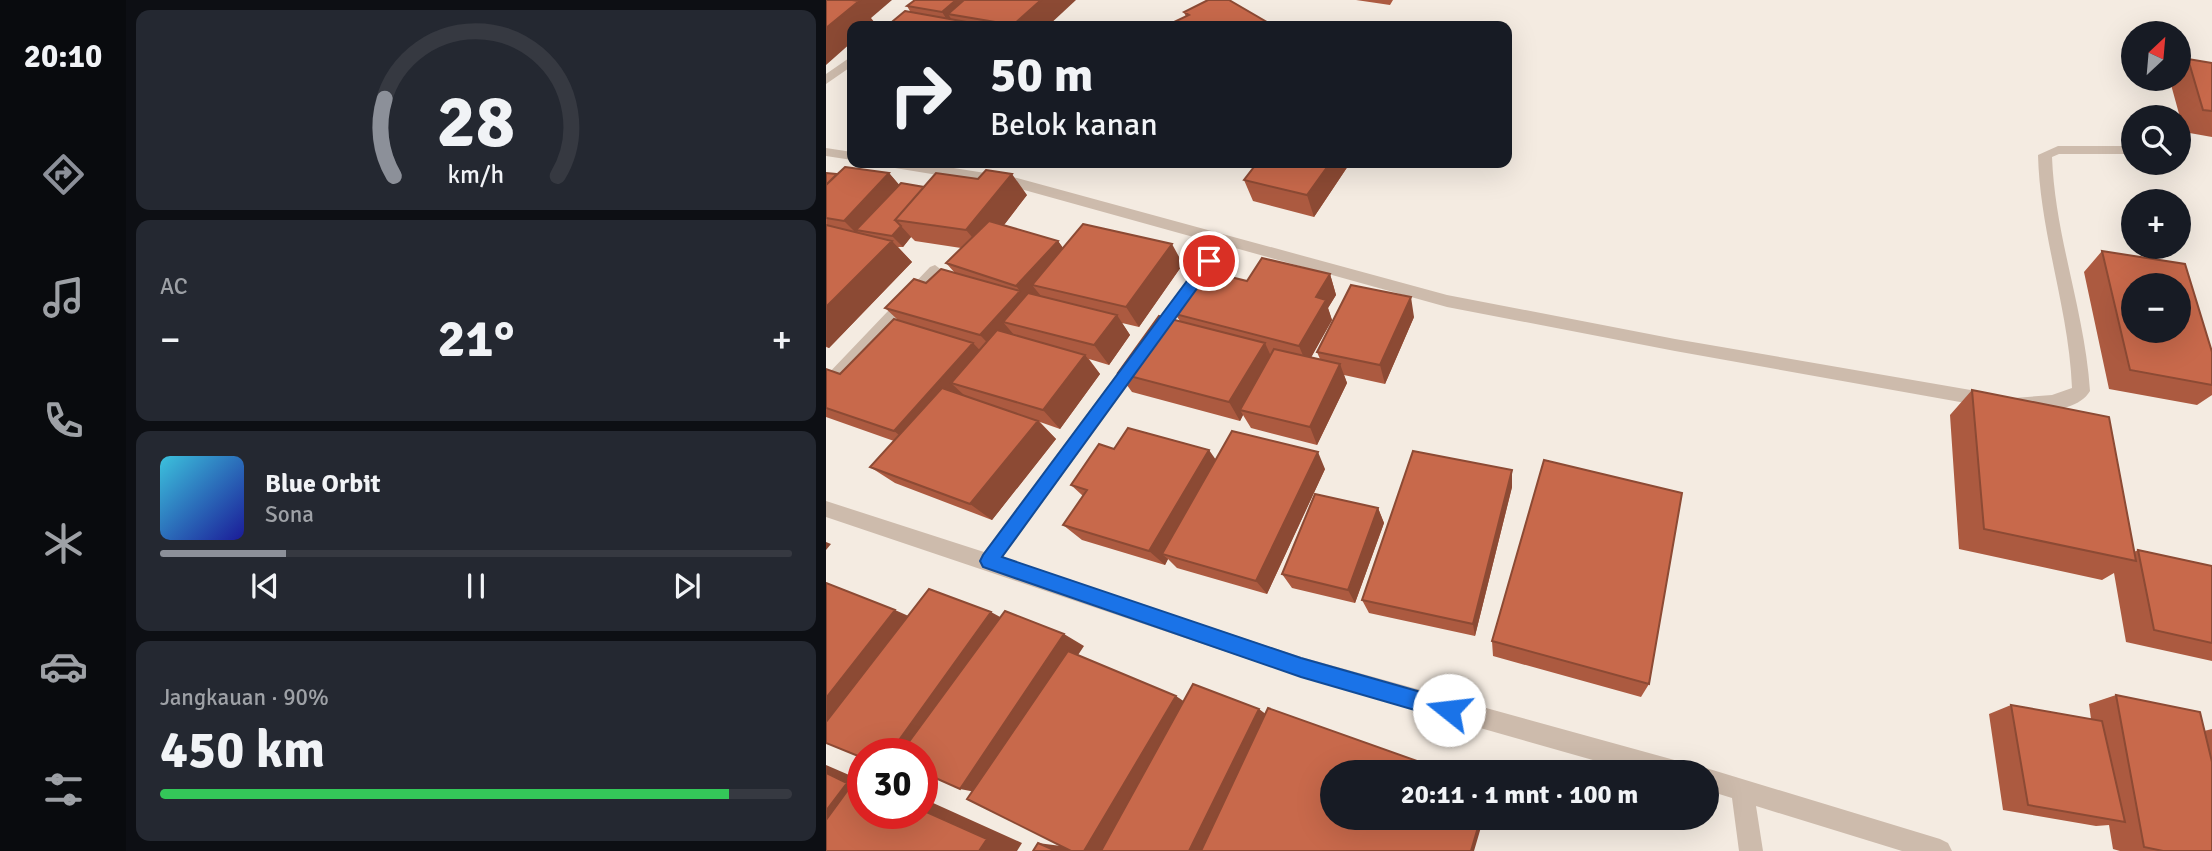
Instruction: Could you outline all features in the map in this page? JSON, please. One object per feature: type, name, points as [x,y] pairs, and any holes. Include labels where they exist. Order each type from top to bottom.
[{"type":"street","points":[[826,80],[847,64]]},
{"type":"street","points":[[926,168],[1017,183],[1447,301],[1971,398],[2041,404],[2069,400],[2081,391],[2075,322],[2050,208],[2045,155],[2058,149],[2121,150]]},
{"type":"street","points":[[826,152],[847,155]]},
{"type":"street","points":[[989,561],[1225,240]]},
{"type":"street","points":[[826,387],[935,271]]},
{"type":"street","points":[[826,509],[989,561],[1301,667],[1523,732],[1632,760]]},
{"type":"street","points":[[1719,782],[1940,851]]},
{"type":"street","points":[[1742,788],[1751,851]]},
{"type":"building","points":[[826,0],[852,0],[859,1],[826,28]]},
{"type":"building","points":[[915,0],[956,0],[942,12],[907,6]]},
{"type":"building","points":[[964,0],[1041,0],[1017,21],[989,21],[948,14]]},
{"type":"building","points":[[1208,0],[1229,0],[1265,21],[1176,21],[1189,15],[1184,12]]},
{"type":"building","points":[[905,11],[961,21],[893,21]]},
{"type":"building","points":[[2191,60],[2212,63],[2212,111],[2203,110],[2191,69]]},
{"type":"building","points":[[845,167],[889,173],[844,221],[826,218],[826,185]]},
{"type":"building","points":[[1253,168],[1326,168],[1307,195],[1244,180]]},
{"type":"building","points":[[986,170],[1012,174],[966,230],[895,220],[936,173],[978,179]]},
{"type":"building","points":[[826,173],[837,174],[826,185]]},
{"type":"building","points":[[901,183],[924,187],[895,220],[901,226],[892,236],[856,230]]},
{"type":"building","points":[[989,221],[1058,241],[1016,286],[946,263]]},
{"type":"building","points":[[1083,224],[1172,244],[1126,307],[1032,285]]},
{"type":"building","points":[[826,225],[892,241],[826,307]]},
{"type":"building","points":[[2102,251],[2121,254],[2121,259],[2153,259],[2185,264],[2188,273],[2121,273],[2121,332]]},
{"type":"building","points":[[1262,258],[1330,274],[1316,297],[1326,300],[1299,346],[1175,314],[1206,271],[1247,281]]},
{"type":"building","points":[[941,269],[1020,291],[980,335],[885,308],[914,279],[926,283]]},
{"type":"building","points":[[2191,284],[2212,352],[2212,385],[2130,370],[2124,343],[2191,343]]},
{"type":"building","points":[[1351,285],[1411,297],[1380,365],[1317,352]]},
{"type":"building","points":[[1028,293],[1117,315],[1094,345],[1003,322]]},
{"type":"building","points":[[1159,316],[1265,343],[1229,402],[1118,373]]},
{"type":"building","points":[[894,319],[973,343],[894,431],[826,408],[826,369],[840,374]]},
{"type":"building","points":[[997,330],[1085,355],[1043,410],[951,383]]},
{"type":"building","points":[[1274,349],[1340,364],[1310,427],[1240,410]]},
{"type":"building","points":[[942,388],[1038,421],[970,504],[870,467]]},
{"type":"building","points":[[1972,390],[2109,417],[2136,561],[1984,529]]},
{"type":"building","points":[[1128,428],[1209,450],[1149,551],[1063,525],[1087,490],[1071,485],[1099,444],[1114,449]]},
{"type":"building","points":[[1232,431],[1318,452],[1256,581],[1162,554]]},
{"type":"building","points":[[1413,451],[1512,470],[1473,624],[1362,600]]},
{"type":"building","points":[[1544,460],[1682,493],[1649,684],[1492,641]]},
{"type":"building","points":[[1315,494],[1378,508],[1348,590],[1282,574]]},
{"type":"building","points":[[2138,550],[2212,566],[2212,643],[2154,630]]},
{"type":"building","points":[[826,583],[895,610],[826,698]]},
{"type":"building","points":[[929,589],[991,612],[900,738],[847,738],[847,752],[826,743],[826,722]]},
{"type":"building","points":[[1005,611],[1064,634],[960,789],[938,779],[938,738],[912,738]]},
{"type":"building","points":[[1068,651],[1176,696],[1084,851],[1071,851],[967,799]]},
{"type":"building","points":[[1193,684],[1259,709],[1189,851],[1101,851]]},
{"type":"building","points":[[2116,695],[2200,712],[2212,762],[2212,851],[2163,851],[2144,847]]},
{"type":"building","points":[[2011,705],[2102,721],[2125,822],[2028,805]]},
{"type":"building","points":[[1268,708],[1414,760],[1320,760],[1320,830],[1477,830],[1471,851],[1201,851]]},
{"type":"building","points":[[826,773],[847,783],[826,811]]},
{"type":"building","points":[[847,791],[847,829],[938,829],[938,817],[987,839],[979,851],[826,851],[826,820]]},
{"type":"building","points":[[1038,843],[1056,851],[1033,851]]},
{"type":"route","points":[[1209,261],[989,561],[1301,667],[1449,710]]}]
